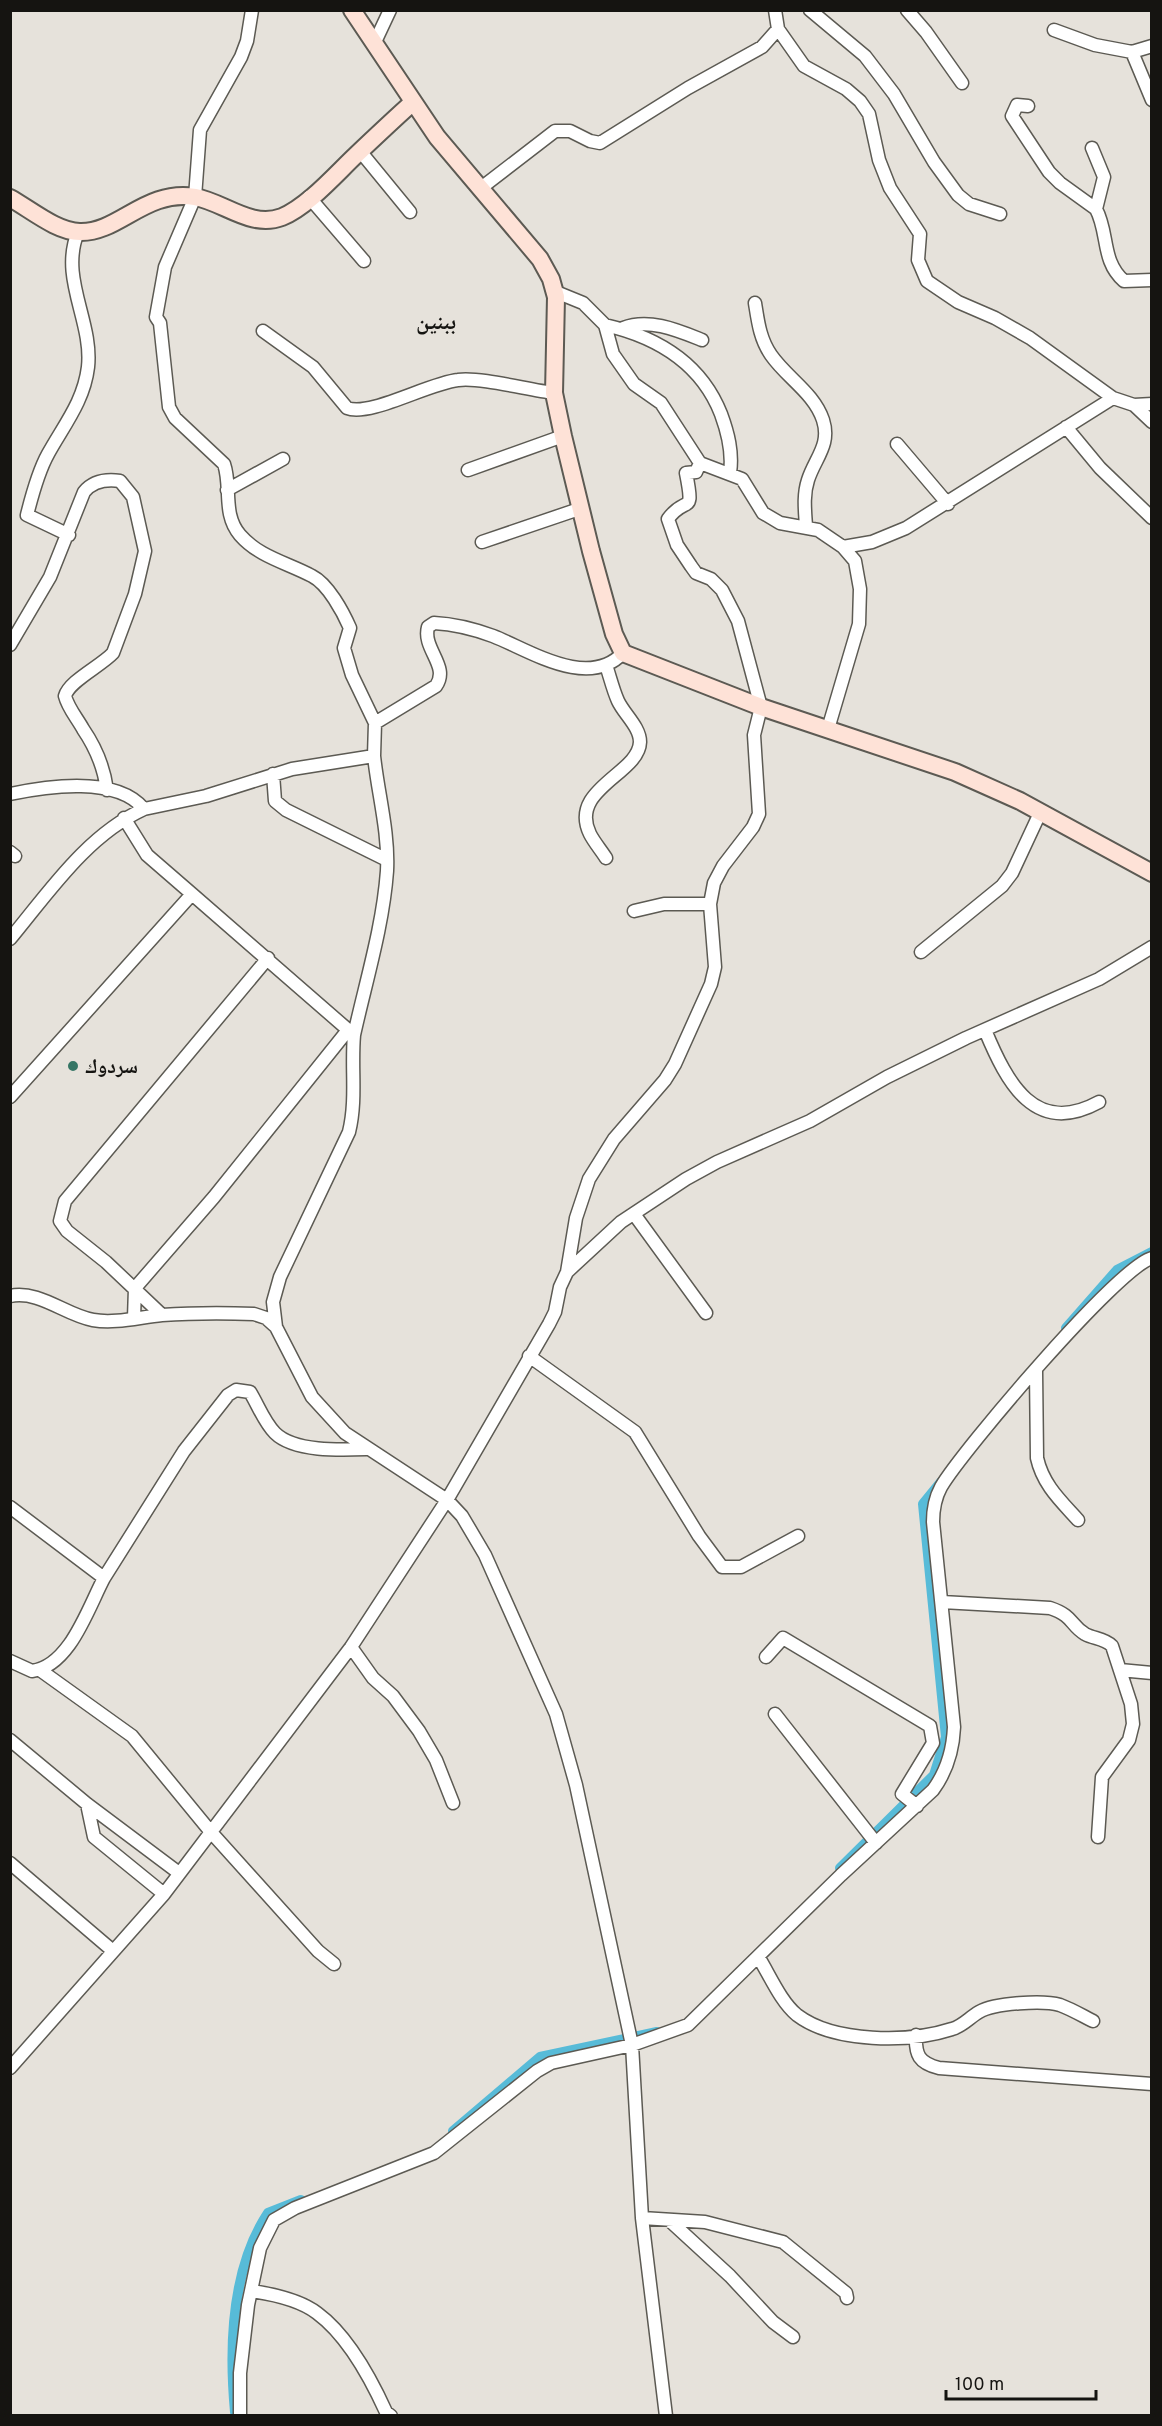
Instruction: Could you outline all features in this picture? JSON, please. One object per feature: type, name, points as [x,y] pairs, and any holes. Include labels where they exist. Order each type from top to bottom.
[{"type":"main road","points":[[352,10],[375,42],[412,103],[540,259],[555,292],[554,393],[614,634],[623,653],[761,707],[955,772],[1040,813],[1152,873]]},
{"type":"main road","points":[[10,198],[59,226],[78,232],[104,226],[156,199],[195,197],[249,218],[262,220],[281,218],[309,197],[412,103]]},
{"type":"street","points":[[252,10],[248,41],[200,130],[195,197],[165,267],[156,317],[160,323],[169,407],[175,418],[224,464],[229,513],[240,535],[270,557],[316,578],[343,612],[350,628],[344,648],[349,665],[375,723],[374,756],[387,860],[380,920],[351,1032],[354,1109],[349,1132],[280,1277],[273,1302],[276,1327],[312,1397],[333,1422],[367,1449],[447,1500],[462,1516],[485,1555],[555,1714],[576,1785],[632,2045],[642,2218],[666,2415]]},
{"type":"street","points":[[375,42],[390,10]]},
{"type":"street","points":[[775,10],[778,29],[804,66],[846,89],[860,101],[869,114],[879,160],[890,188],[920,234],[918,260],[927,281],[958,302],[1030,338],[1113,398],[1134,405],[1152,404]]},
{"type":"street","points":[[810,10],[865,56],[894,94],[934,162],[958,195],[969,204],[1000,214]]},
{"type":"street","points":[[907,10],[926,32],[962,83]]},
{"type":"street","points":[[481,188],[555,131],[570,131],[596,143],[607,140],[678,93],[762,47],[778,29]]},
{"type":"street","points":[[1054,30],[1115,51],[1132,52],[1152,46]]},
{"type":"street","points":[[1132,52],[1152,100]]},
{"type":"street","points":[[1028,105],[1017,105],[1012,117],[1029,145],[1060,183],[1096,209],[1102,220],[1106,253],[1116,274],[1128,282],[1152,280]]},
{"type":"street","points":[[1092,148],[1104,177],[1096,209]]},
{"type":"street","points":[[360,151],[410,212]]},
{"type":"street","points":[[309,197],[364,261]]},
{"type":"street","points":[[69,535],[27,515],[47,456],[75,410],[86,379],[89,341],[77,302],[72,275],[73,245],[78,232]]},
{"type":"street","points":[[555,292],[584,303],[605,325],[613,354],[634,384],[661,403],[700,464],[730,472],[742,479],[764,513],[780,523],[818,530],[843,547],[855,561],[861,608],[852,656],[828,729]]},
{"type":"street","points":[[755,303],[760,333],[771,355],[812,400],[824,422],[824,448],[807,481],[806,526]]},
{"type":"street","points":[[622,329],[639,324],[654,325],[702,340]]},
{"type":"street","points":[[605,325],[638,333],[671,351],[686,363],[711,390],[730,442],[730,472]]},
{"type":"street","points":[[263,331],[313,367],[347,408],[356,411],[372,409],[435,385],[460,379],[554,393]]},
{"type":"street","points":[[843,547],[891,536],[948,504],[1113,398]]},
{"type":"street","points":[[1134,405],[1152,422]]},
{"type":"street","points":[[1066,427],[1100,468],[1152,518]]},
{"type":"street","points":[[468,470],[563,436]]},
{"type":"street","points":[[897,444],[948,504]]},
{"type":"street","points":[[227,490],[283,459]]},
{"type":"street","points":[[10,2068],[164,1893],[351,1647],[447,1500],[555,1312],[560,1287],[567,1272],[576,1218],[589,1179],[614,1139],[665,1080],[711,984],[715,955],[710,904],[718,875],[753,827],[759,814],[754,735],[761,707],[738,621],[730,601],[711,579],[696,573],[677,545],[668,519],[688,504],[691,499],[686,473],[696,472],[700,464]]},
{"type":"street","points":[[10,645],[41,593],[69,535],[87,488],[110,479],[125,485],[133,497],[141,526],[145,560],[113,653],[104,663],[70,687],[65,696],[67,705],[96,750],[103,767],[107,790]]},
{"type":"street","points":[[482,542],[582,508]]},
{"type":"street","points":[[375,723],[438,683],[440,669],[427,636],[428,627],[434,623],[469,628],[531,654],[565,665],[587,668],[606,665],[623,653]]},
{"type":"street","points":[[606,665],[618,701],[639,735],[640,742],[633,758],[599,789],[589,807],[587,820],[590,833],[606,858]]},
{"type":"street","points":[[10,939],[76,860],[124,818],[144,809],[206,796],[273,774],[374,756]]},
{"type":"street","points":[[273,774],[275,801],[286,810],[387,860]]},
{"type":"street","points":[[10,794],[52,786],[107,790],[136,799],[144,809]]},
{"type":"street","points":[[921,952],[1002,886],[1012,873],[1040,813]]},
{"type":"street","points":[[124,818],[147,855],[351,1032]]},
{"type":"street","points":[[10,1097],[192,894]]},
{"type":"street","points":[[634,911],[664,904],[710,904]]},
{"type":"street","points":[[567,1272],[634,1214],[717,1162],[810,1121],[887,1077],[1099,979],[1152,947]]},
{"type":"street","points":[[162,1315],[135,1288],[67,1231],[60,1221],[60,1212],[65,1202],[268,958]]},
{"type":"street","points":[[986,1030],[995,1054],[1031,1105],[1052,1114],[1065,1115],[1080,1112],[1099,1102]]},
{"type":"street","points":[[134,1318],[135,1288],[351,1032]]},
{"type":"street","points":[[634,1214],[706,1313]]},
{"type":"street","points":[[240,2415],[240,2373],[251,2291],[265,2235],[280,2216],[434,2153],[537,2071],[551,2063],[632,2045],[688,2025],[917,1806],[942,1778],[953,1744],[933,1522],[937,1497],[948,1476],[1106,1292],[1133,1267],[1152,1258]]},
{"type":"street","points":[[10,1296],[22,1294],[38,1298],[93,1320],[162,1315],[254,1314],[266,1318],[276,1327]]},
{"type":"street","points":[[529,1356],[635,1432],[699,1536],[722,1567],[741,1567],[798,1536]]},
{"type":"street","points":[[1036,1371],[1037,1458],[1040,1471],[1044,1482],[1078,1520]]},
{"type":"street","points":[[10,1660],[32,1671],[40,1670],[51,1664],[73,1638],[104,1578],[184,1451],[228,1395],[236,1390],[250,1392],[267,1424],[283,1440],[296,1445],[341,1450],[367,1449]]},
{"type":"street","points":[[10,1507],[104,1578]]},
{"type":"street","points":[[942,1602],[1050,1608],[1063,1612],[1085,1634],[1108,1642],[1112,1646],[1131,1704],[1133,1724],[1129,1740],[1102,1777],[1098,1837]]},
{"type":"street","points":[[766,1657],[783,1638],[930,1726],[933,1743],[902,1794],[917,1806]]},
{"type":"street","points":[[351,1647],[373,1678],[399,1702],[419,1731],[436,1760],[453,1803]]},
{"type":"street","points":[[40,1670],[132,1736],[210,1831],[318,1951],[334,1964]]},
{"type":"street","points":[[1120,1670],[1152,1673]]},
{"type":"street","points":[[775,1714],[876,1843]]},
{"type":"street","points":[[10,1740],[87,1804],[179,1873]]},
{"type":"street","points":[[87,1804],[94,1836],[164,1893]]},
{"type":"street","points":[[10,1863],[113,1951]]},
{"type":"street","points":[[759,1958],[795,2013],[813,2025],[853,2037],[916,2035],[954,2029],[980,2011],[1008,2004],[1059,2004],[1093,2021]]},
{"type":"street","points":[[916,2035],[915,2049],[919,2059],[926,2065],[939,2068],[1152,2084]]},
{"type":"street","points":[[642,2218],[705,2222],[783,2242],[846,2293],[847,2298]]},
{"type":"street","points":[[669,2220],[730,2276],[773,2322],[793,2337]]},
{"type":"street","points":[[251,2291],[268,2293],[316,2312],[368,2374],[386,2412],[391,2415]]},
{"type":"waterway","points":[[1066,1328],[1117,1270],[1152,1252]]},
{"type":"waterway","points":[[840,1868],[934,1775],[946,1737],[923,1504],[941,1482]]},
{"type":"waterway","points":[[453,2131],[540,2057],[657,2032]]},
{"type":"waterway","points":[[235,2412],[233,2335],[235,2309],[246,2259],[268,2213],[301,2200]]},
{"type":"place","name":"سردوك","points":[[73,1066]]},
{"type":"district","name":"ببنين","points":[[436,321]]}]
